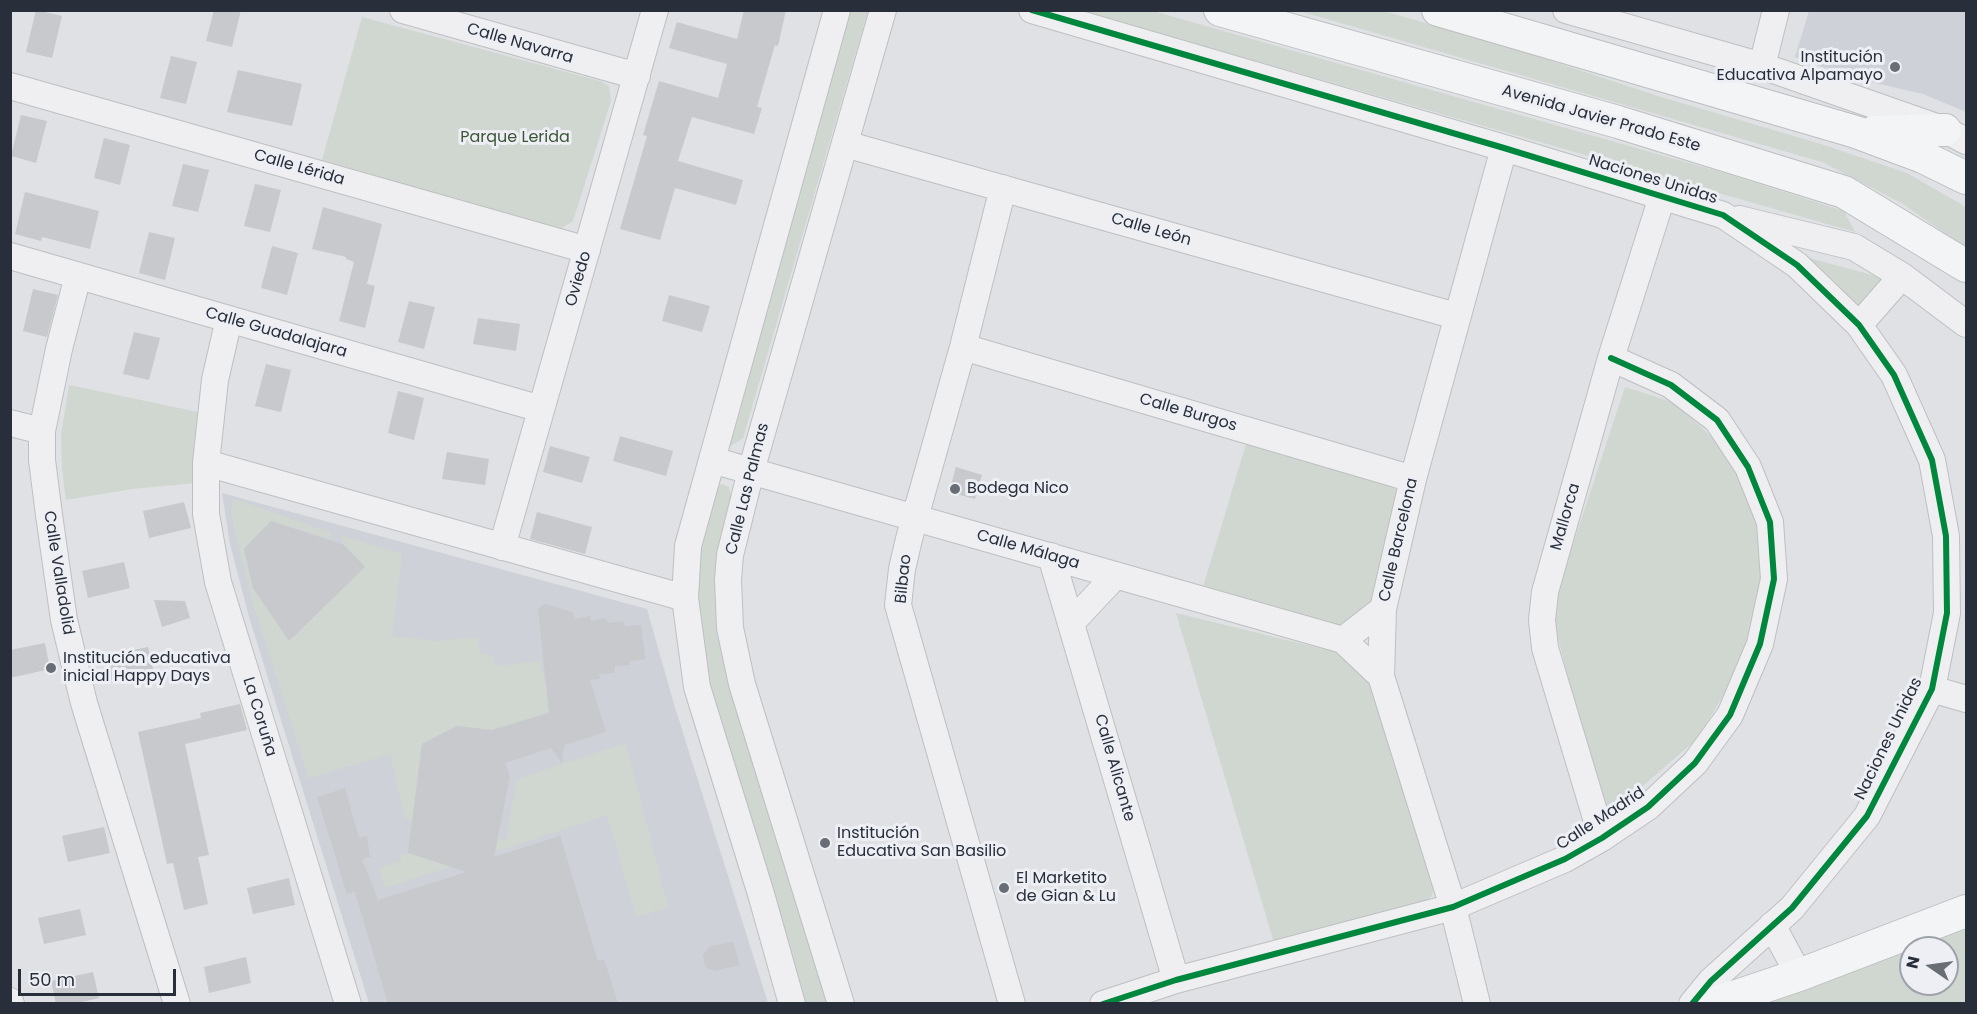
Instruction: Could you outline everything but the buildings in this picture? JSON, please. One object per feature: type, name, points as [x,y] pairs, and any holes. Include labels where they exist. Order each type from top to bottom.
[{"type":"main road","name":"Avenida Javier Prado Este","points":[[1220,10],[1618,123],[1844,192],[1966,266]]},
{"type":"main road","points":[[1438,10],[1856,132],[1923,157],[1966,178]]},
{"type":"main road","points":[[1856,132],[1956,136]]},
{"type":"main road","points":[[1713,1004],[1799,975],[1966,911]]},
{"type":"street","name":"Calle Navarra","points":[[403,10],[637,76]]},
{"type":"street","name":"Oviedo","points":[[502,547],[656,10]]},
{"type":"street","points":[[792,1004],[761,894],[697,687],[686,598],[688,546],[837,10]]},
{"type":"street","name":"Calle Las Palmas","points":[[841,1004],[742,684],[728,603],[730,555],[751,471],[883,10]]},
{"type":"street","name":"Naciones Unidas","points":[[1032,10],[1504,148],[1723,215],[1797,265],[1859,325],[1894,375],[1932,460],[1946,536],[1947,613],[1932,689],[1867,816],[1792,908],[1711,981],[1692,1004]]},
{"type":"street","points":[[1566,10],[1762,66],[1956,136]]},
{"type":"street","points":[[1762,66],[1776,10]]},
{"type":"street","name":"Calle Lérida","points":[[10,86],[587,250]]},
{"type":"street","name":"Calle León","points":[[845,144],[1456,316]]},
{"type":"street","name":"Calle Barcelona","points":[[1343,640],[1383,609],[1413,478],[1504,148]]},
{"type":"street","name":"Bilbao","points":[[1003,188],[963,347],[902,569],[898,604],[1012,1004]]},
{"type":"street","name":"Mallorca","points":[[1602,838],[1545,648],[1542,620],[1545,592],[1611,358],[1662,197]]},
{"type":"street","points":[[1723,215],[1854,247],[1902,276],[1966,324]]},
{"type":"street","name":"Calle Guadalajara","points":[[10,256],[541,409]]},
{"type":"street","name":"Calle Valladolid","points":[[78,276],[42,431],[42,460],[64,620],[74,664],[177,1004]]},
{"type":"street","points":[[1859,325],[1902,276]]},
{"type":"street","name":"La Coruña","points":[[229,319],[215,380],[206,463],[206,514],[218,582],[348,1004]]},
{"type":"street","name":"Calle Burgos","points":[[963,347],[1413,478]]},
{"type":"street","name":"Calle Madrid","points":[[1102,1004],[1176,980],[1453,907],[1565,859],[1602,838],[1648,807],[1695,763],[1730,715],[1760,644],[1774,579],[1770,522],[1748,466],[1717,420],[1671,385],[1611,358]]},
{"type":"street","points":[[10,423],[42,431]]},
{"type":"street","name":"Calle Málaga","points":[[712,460],[1343,640]]},
{"type":"street","points":[[206,463],[686,598]]},
{"type":"street","name":"Calle Alicante","points":[[1051,556],[1176,980]]},
{"type":"street","points":[[1071,623],[1116,575]]},
{"type":"street","points":[[1383,609],[1381,676],[1453,907],[1476,1004]]},
{"type":"street","points":[[1343,640],[1381,676]]},
{"type":"street","points":[[1932,689],[1966,699]]},
{"type":"street","points":[[1773,926],[1799,975]]},
{"type":"shaded area","name":"Institución Educativa Alpamayo","points":[[1809,11],[1966,11],[1966,112],[1923,94],[1853,78],[1795,57]]},
{"type":"shaded area","points":[[222,493],[647,609],[673,701],[768,1003],[369,1003],[249,617],[230,544]]},
{"type":"green space","points":[[1380,10],[1506,46],[1661,97],[1821,144],[1907,173],[1966,207],[1966,248],[1903,204],[1822,162],[1299,11]]},
{"type":"green space","points":[[844,11],[868,11],[743,438],[731,446],[727,445]]},
{"type":"green space","points":[[1081,11],[1153,11],[1728,174],[1844,211],[1855,232]]},
{"type":"green space","name":"Parque Lerida","points":[[362,17],[600,81],[609,86],[611,101],[573,221],[562,228],[553,229],[322,160]]},
{"type":"green space","points":[[1798,255],[1887,279],[1859,308]]},
{"type":"green space","points":[[69,385],[198,412],[196,483],[132,489],[66,500],[61,435]]},
{"type":"green space","points":[[1625,387],[1675,403],[1719,444],[1750,498],[1763,551],[1760,601],[1735,675],[1698,738],[1605,819],[1551,611]]},
{"type":"green space","points":[[1247,441],[1394,486],[1400,499],[1377,604],[1342,627],[1202,590]]},
{"type":"green space","points":[[722,484],[729,487],[731,495],[723,557],[828,1003],[803,1003],[722,739],[697,629],[696,570],[701,537],[714,485]]},
{"type":"green space","points":[[235,499],[329,532],[334,540],[271,521],[244,549],[253,588],[289,640],[364,567],[344,545],[340,535],[402,554],[392,636],[435,641],[478,637],[480,653],[494,656],[495,666],[540,661],[552,711],[491,730],[457,726],[423,744],[413,821],[405,818],[390,754],[309,778],[254,608],[231,515],[232,503]]},
{"type":"green space","points":[[1176,613],[1344,654],[1373,684],[1434,885],[1432,896],[1424,902],[1275,946]]},
{"type":"green space","points":[[626,743],[668,907],[636,917],[607,815],[385,888],[379,868],[401,861],[401,855],[485,837],[506,840],[517,779]]},
{"type":"green space","points":[[1966,919],[1966,1003],[1714,1004],[1899,942],[1899,996],[1959,996],[1959,936],[1916,936]]},
{"type":"cycle path","points":[[1032,10],[1504,148],[1723,215],[1797,265],[1859,325],[1894,375],[1932,460],[1946,536],[1947,613],[1932,689],[1867,816],[1792,908],[1711,981],[1692,1004]]},
{"type":"cycle path","points":[[1103,1004],[1176,980],[1453,907],[1565,859],[1602,838],[1648,807],[1695,763],[1730,715],[1760,644],[1774,579],[1770,522],[1748,467],[1717,420],[1671,385],[1611,358]]},
{"type":"place","name":"Institución Educativa Alpamayo","points":[[1895,67]]},
{"type":"place","name":"Bodega Nico","points":[[955,489]]},
{"type":"place","name":"Institución educativa inicial Happy Days","points":[[51,668]]},
{"type":"place","name":"Institución Educativa San Basilio","points":[[825,843]]},
{"type":"place","name":"El Marketito de Gian & Lu","points":[[1004,888]]}]
